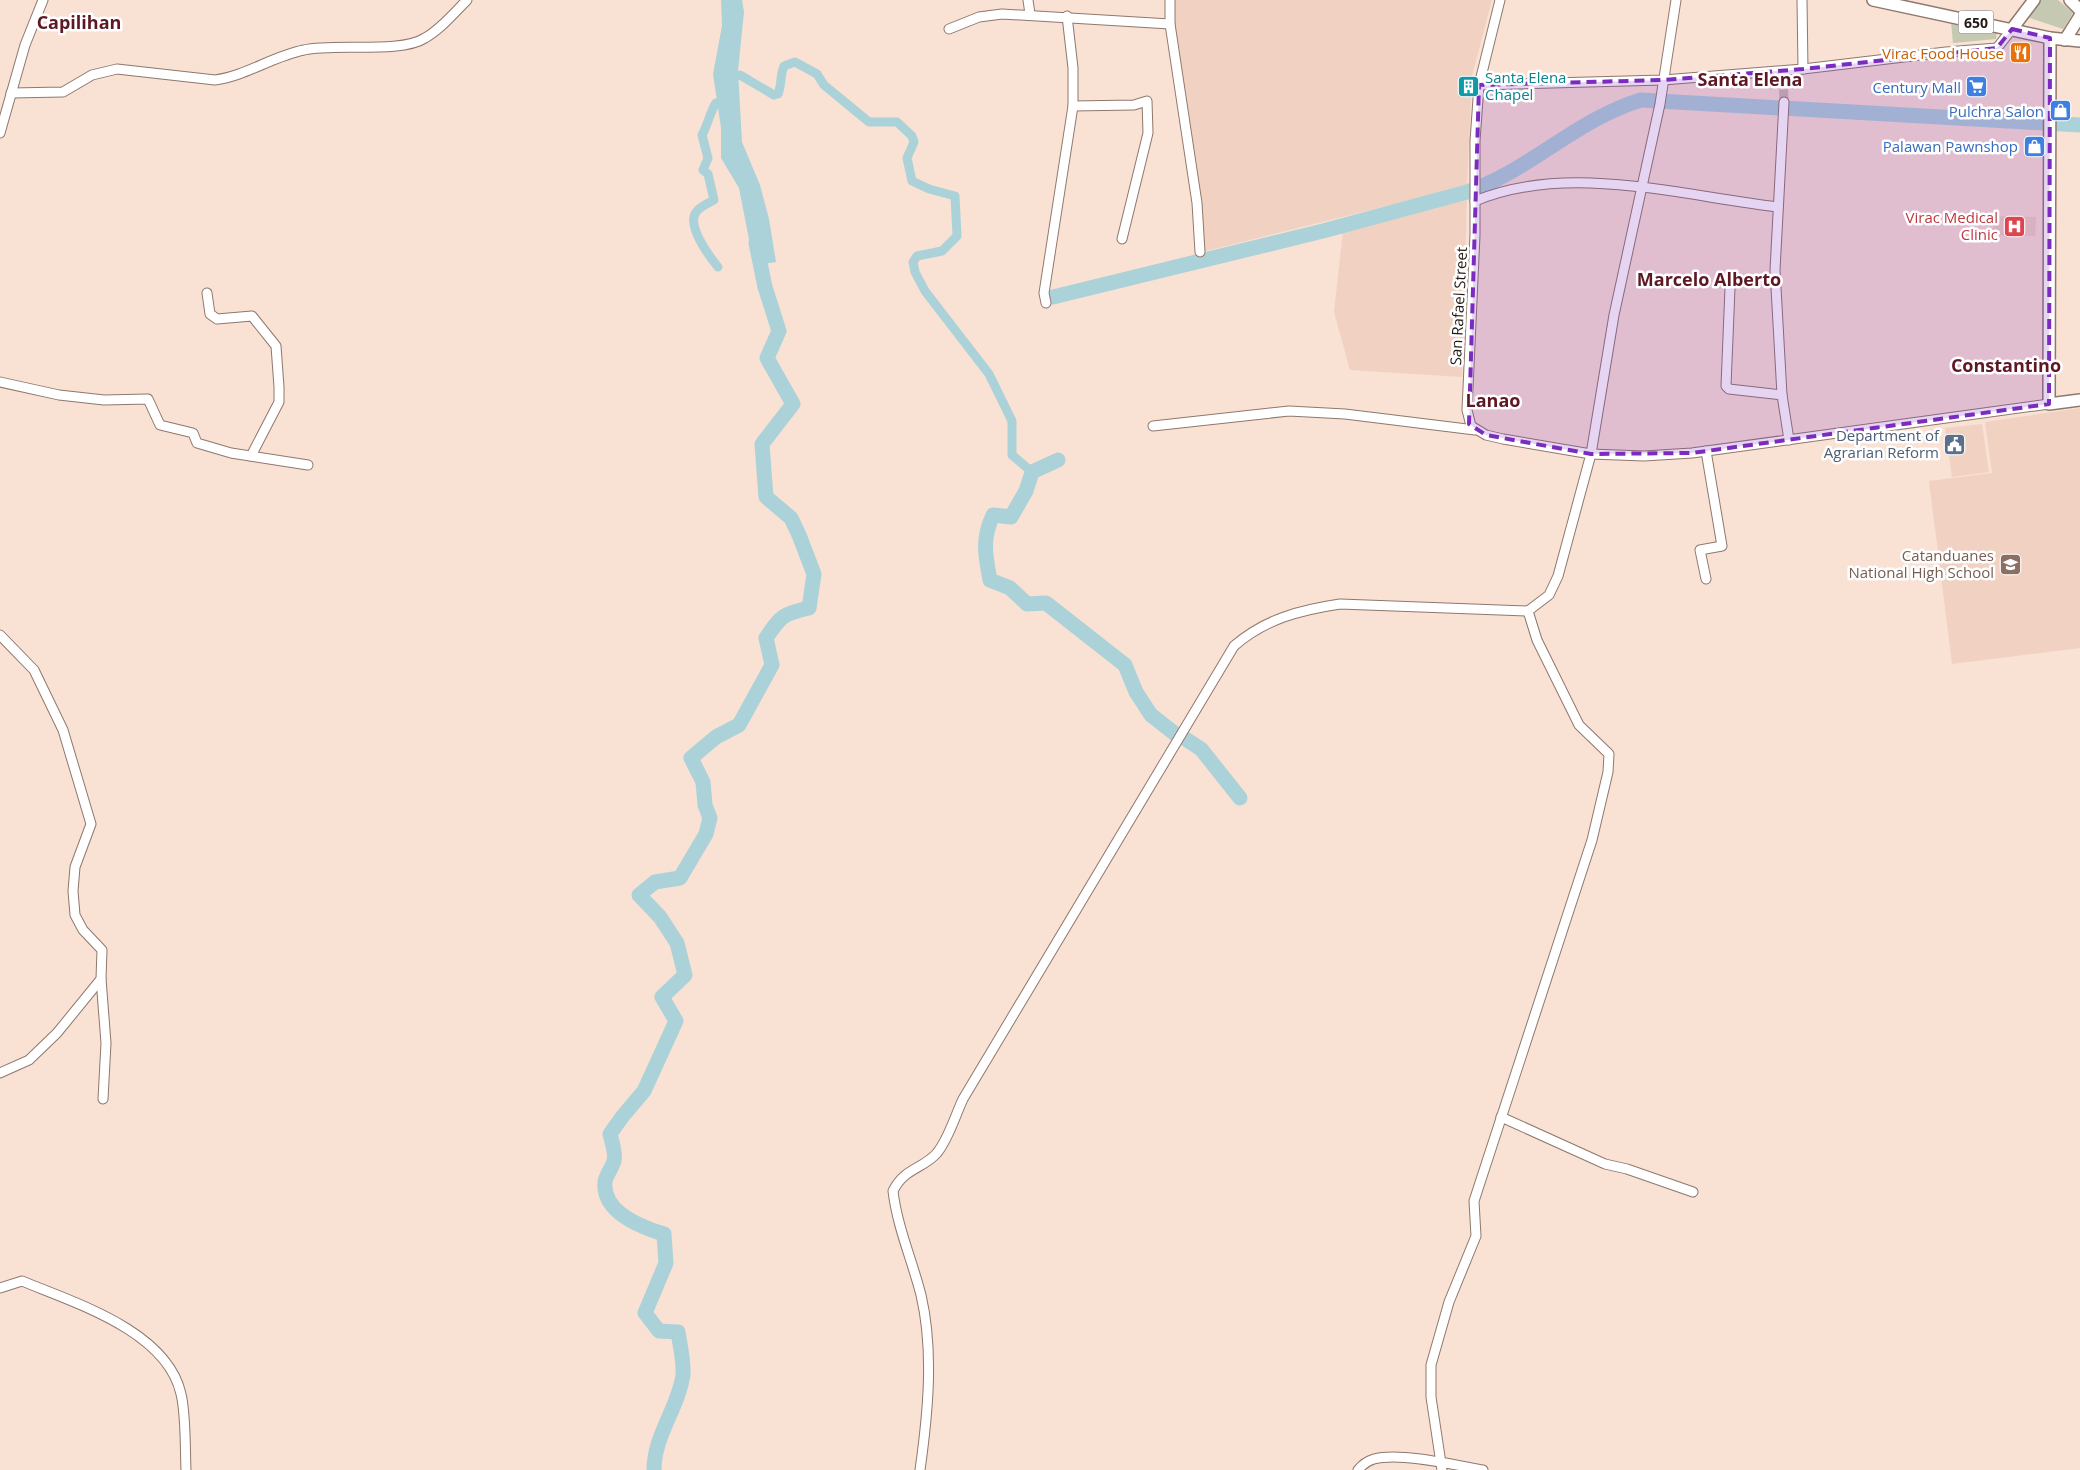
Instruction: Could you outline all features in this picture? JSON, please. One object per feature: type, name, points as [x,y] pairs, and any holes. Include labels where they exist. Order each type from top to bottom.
[{"type":"main road","name":"650","points":[[1873,0],[2050,38],[2080,41]]},
{"type":"main road","points":[[2012,29],[2034,0]]},
{"type":"main road","points":[[2070,0],[2080,10]]},
{"type":"main road","points":[[2065,40],[2080,16]]},
{"type":"main road","points":[[2050,38],[2049,404],[2080,400]]},
{"type":"street","points":[[0,133],[25,45],[43,0]]},
{"type":"street","points":[[11,93],[63,92],[92,75],[128,68],[215,80],[229,78],[273,59],[303,50],[326,46],[369,48],[408,44],[424,39],[467,0]]},
{"type":"street","points":[[1028,0],[1030,14]]},
{"type":"street","points":[[1170,0],[1170,24],[1197,203],[1200,252]]},
{"type":"street","name":"San Rafael Street","points":[[1475,430],[1469,424],[1467,410],[1479,85],[1500,0]]},
{"type":"street","points":[[920,1470],[927,1402],[926,1334],[921,1296],[893,1191],[898,1180],[936,1154],[963,1099],[1234,646],[1254,629],[1269,622],[1299,612],[1340,604],[1528,611],[1549,596],[1558,576],[1591,454],[1613,325],[1660,101],[1676,0]]},
{"type":"street","points":[[1802,0],[1803,69]]},
{"type":"street","points":[[949,29],[990,14],[1067,16],[1170,24]]},
{"type":"street","points":[[1046,303],[1044,293],[1074,106],[1073,68],[1067,16]]},
{"type":"street","points":[[1479,85],[1663,80],[1783,73],[1946,52],[1997,48],[2012,29]]},
{"type":"street","points":[[1074,106],[1134,105],[1147,101],[1148,133],[1122,239]]},
{"type":"street","points":[[1784,106],[1775,270],[1782,395],[1789,440]]},
{"type":"street","points":[[1475,198],[1504,190],[1575,183],[1609,183],[1778,207]]},
{"type":"street","points":[[1730,288],[1726,386],[1729,389],[1740,391],[1782,395]]},
{"type":"street","points":[[207,293],[210,314],[218,319],[252,316],[276,346],[279,402],[251,456]]},
{"type":"street","points":[[0,382],[59,395],[104,400],[148,399],[160,425],[193,433],[197,443],[251,456],[308,465]]},
{"type":"street","points":[[1153,426],[1289,412],[1345,414],[1475,430],[1494,437],[1591,454],[1644,456],[1706,451],[2049,404]]},
{"type":"street","points":[[1706,451],[1722,546],[1700,550],[1706,579]]},
{"type":"street","points":[[1442,1466],[1431,1397],[1431,1365],[1449,1302],[1476,1236],[1474,1201],[1592,840],[1608,772],[1609,754],[1579,724],[1537,640],[1528,611]]},
{"type":"street","points":[[0,635],[34,670],[63,730],[90,824],[75,867],[73,891],[75,915],[82,930],[102,950],[101,979],[106,1043],[103,1099]]},
{"type":"street","points":[[0,1073],[29,1060],[57,1033],[101,979]]},
{"type":"street","points":[[1501,1117],[1605,1164],[1627,1169],[1692,1192]]},
{"type":"street","points":[[0,1288],[22,1282],[111,1318],[148,1342],[168,1364],[181,1393],[186,1470]]},
{"type":"street","points":[[1358,1470],[1369,1461],[1383,1457],[1483,1470]]},
{"type":"highlighted area","points":[[2012,29],[2050,38],[2049,404],[1692,453],[1591,454],[1486,435],[1469,424],[1479,85],[1663,80],[1803,69],[1997,48]]},
{"type":"shaded area","points":[[1173,0],[1492,0],[1472,76],[1467,186],[1202,252],[1174,25]]},
{"type":"shaded area","points":[[1467,199],[1462,377],[1350,370],[1334,312],[1343,231]]},
{"type":"shaded area","name":"Virac Medical Clinic","points":[[1993,216],[2036,217],[2035,236],[1993,235]]},
{"type":"shaded area","name":"Catanduanes National High School","points":[[2080,408],[2080,648],[1952,664],[1929,481],[1992,473],[1985,422]]},
{"type":"shaded area","name":"Department of Agrarian Reform","points":[[1982,424],[1989,472],[1952,477],[1945,428]]},
{"type":"green space","points":[[2041,0],[2058,0],[2073,13],[2063,29],[2027,17]]},
{"type":"green space","points":[[1951,22],[1997,29],[1996,39],[1953,43]]},
{"type":"water","points":[[721,0],[742,0],[744,12],[738,71],[742,142],[760,185],[769,219],[776,262],[754,265],[739,188],[721,158],[721,128],[713,74],[722,26]]},
{"type":"waterway","points":[[740,75],[774,95],[778,94],[784,66],[795,62],[817,74],[824,85],[869,122],[897,122],[912,136],[914,142],[907,158],[912,181],[929,189],[955,196],[957,236],[942,251],[917,256],[913,262],[915,272],[925,291],[989,374],[1012,421],[1012,455],[1032,472]]},
{"type":"waterway","points":[[1053,297],[1323,231],[1467,192],[1490,183],[1596,119],[1641,100],[2080,125]]},
{"type":"waterway","points":[[716,103],[702,135],[708,158],[703,170],[708,174],[714,200],[697,211],[694,217],[694,224],[700,240],[718,267]]},
{"type":"waterway","points":[[654,1470],[658,1445],[683,1375],[678,1332],[659,1331],[645,1313],[666,1263],[664,1234],[634,1222],[616,1210],[606,1193],[605,1182],[614,1158],[614,1148],[610,1134],[644,1091],[676,1021],[662,997],[685,975],[677,943],[660,917],[639,895],[655,882],[680,878],[706,834],[710,818],[705,805],[703,782],[691,758],[716,737],[739,725],[772,665],[766,638],[779,620],[787,614],[809,608],[814,574],[791,518],[766,497],[762,444],[793,404],[767,358],[779,331],[765,287],[756,243]]},
{"type":"waterway","points":[[1058,460],[1032,472],[1026,491],[1011,517],[993,515],[986,539],[990,580],[1010,588],[1027,604],[1046,603],[1125,665],[1136,692],[1151,715],[1174,733]]},
{"type":"waterway","points":[[1184,738],[1201,749],[1240,798]]},
{"type":"tunnel","points":[[1783,76],[1784,102]]},
{"type":"place","name":"Virac Food House","points":[[2020,53]]},
{"type":"place","name":"Santa Elena Chapel","points":[[1469,86]]},
{"type":"place","name":"Century Mall","points":[[1977,87]]},
{"type":"place","name":"Pulchra Salon","points":[[2060,111]]},
{"type":"place","name":"Palawan Pawnshop","points":[[2034,146]]},
{"type":"place","name":"Virac Medical Clinic","points":[[2014,226]]},
{"type":"place","name":"Department of Agrarian Reform","points":[[1955,444]]},
{"type":"place","name":"Catanduanes National High School","points":[[2010,564]]},
{"type":"district","name":"Capilihan","points":[[79,22]]},
{"type":"district","name":"Santa Elena","points":[[1750,79]]},
{"type":"district","name":"Marcelo Alberto","points":[[1709,279]]},
{"type":"district","name":"Constantino","points":[[2006,365]]},
{"type":"district","name":"Lanao","points":[[1493,400]]}]
